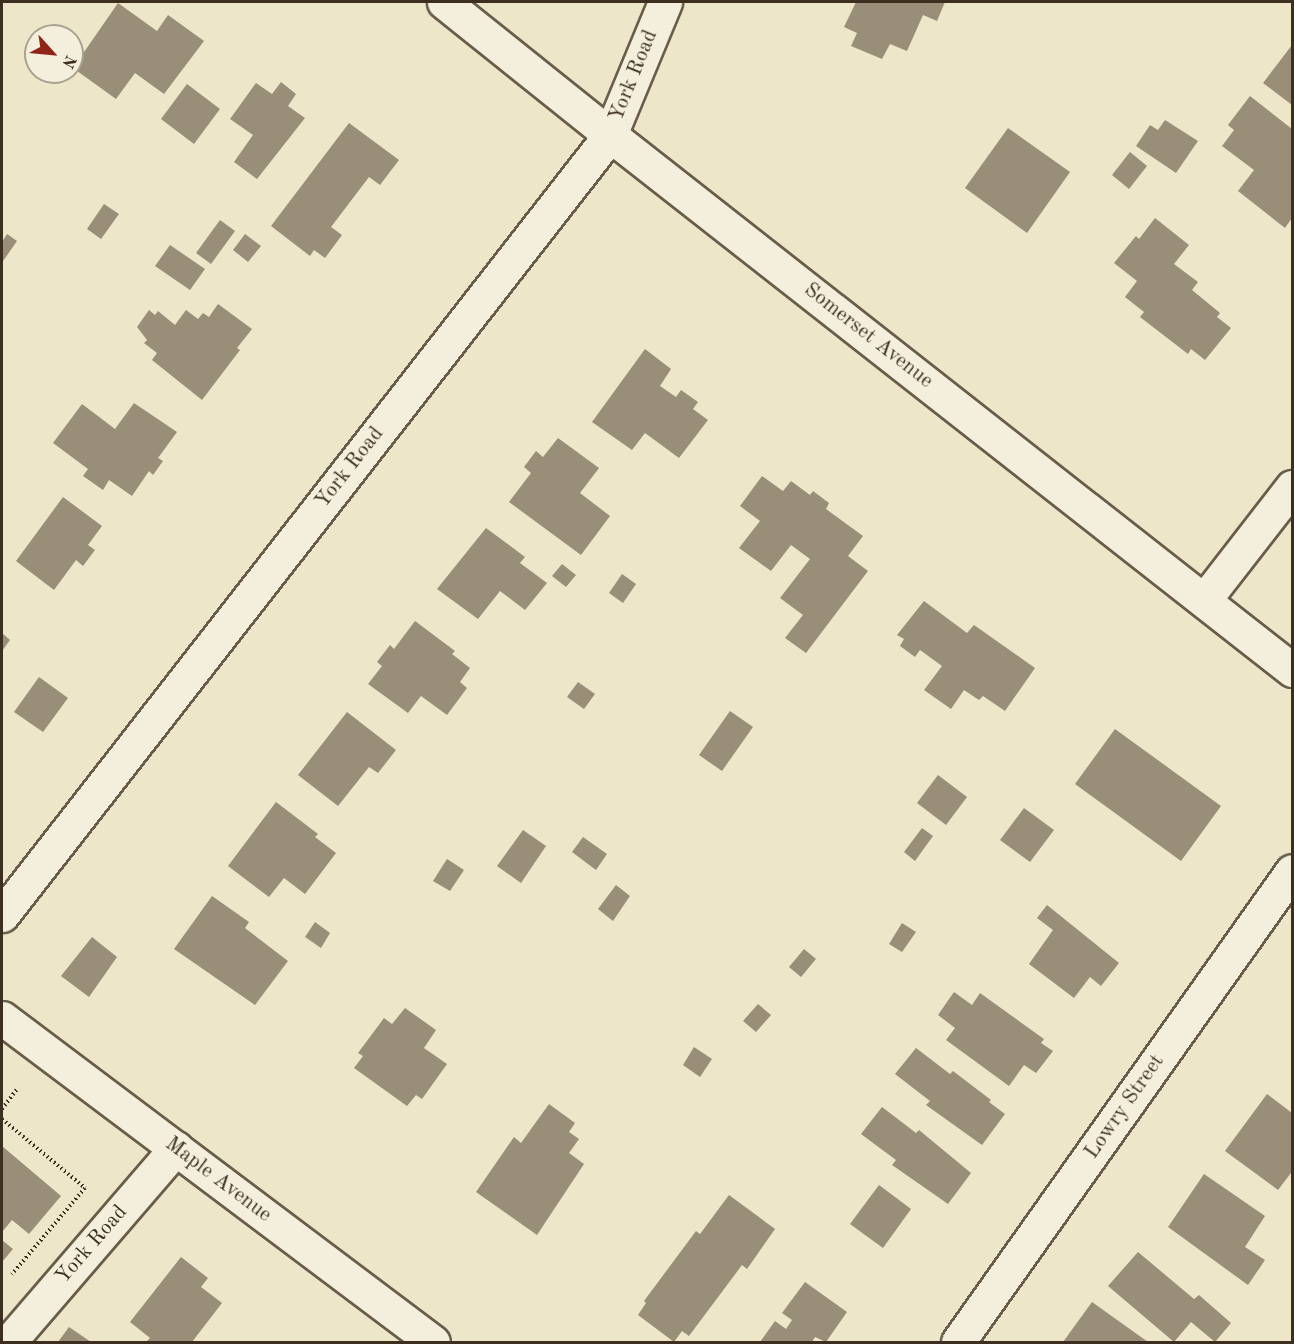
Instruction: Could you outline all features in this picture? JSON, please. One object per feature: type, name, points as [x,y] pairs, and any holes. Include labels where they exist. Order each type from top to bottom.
[{"type":"street","name":"Somerset Avenue","points":[[444,2],[610,135],[1293,670]]},
{"type":"street","name":"York Road","points":[[2,915],[610,135],[665,2]]},
{"type":"street","points":[[1205,599],[1293,487]]},
{"type":"street","name":"Lowry Street","points":[[958,1342],[1293,871]]},
{"type":"street","name":"Maple Avenue","points":[[2,1018],[433,1342]]},
{"type":"street","name":"York Road","points":[[9,1342],[176,1148]]},
{"type":"path","points":[[2,1109],[18,1088]]},
{"type":"path","points":[[2,1119],[85,1188],[9,1278]]},
{"type":"building","points":[[856,2],[945,2],[937,21],[923,15],[907,51],[890,44],[882,59],[851,46],[857,33],[844,27]]},
{"type":"building","points":[[118,3],[157,31],[168,15],[204,41],[164,94],[135,73],[116,99],[84,76],[84,52]]},
{"type":"building","points":[[1292,45],[1292,105],[1263,83]]},
{"type":"building","points":[[281,82],[296,94],[288,106],[305,118],[257,179],[234,162],[253,135],[230,119],[256,83],[272,94]]},
{"type":"building","points":[[187,84],[220,109],[194,144],[161,119]]},
{"type":"building","points":[[1250,96],[1292,129],[1292,218],[1285,228],[1238,191],[1254,170],[1222,146],[1234,130],[1228,125]]},
{"type":"building","points":[[1165,120],[1198,141],[1176,173],[1136,146],[1150,125],[1158,130]]},
{"type":"building","points":[[349,123],[399,160],[380,185],[369,177],[331,227],[342,235],[325,258],[314,250],[310,256],[271,226]]},
{"type":"building","points":[[1008,128],[1070,172],[1027,233],[965,188]]},
{"type":"building","points":[[1130,152],[1147,166],[1129,189],[1112,175]]},
{"type":"building","points":[[104,204],[119,214],[101,239],[87,229]]},
{"type":"building","points":[[1155,218],[1189,245],[1174,264],[1198,282],[1192,290],[1220,313],[1217,317],[1231,328],[1205,360],[1191,349],[1188,354],[1140,317],[1144,312],[1125,297],[1137,281],[1114,263],[1136,236],[1139,239]]},
{"type":"building","points":[[220,220],[235,231],[211,264],[196,253]]},
{"type":"building","points":[[7,234],[17,241],[3,261],[2,242]]},
{"type":"building","points":[[245,234],[261,246],[248,262],[233,250]]},
{"type":"building","points":[[170,245],[205,269],[190,290],[155,266]]},
{"type":"building","points":[[218,304],[252,329],[237,348],[240,350],[202,400],[152,360],[157,353],[144,343],[147,340],[137,327],[149,310],[155,315],[158,311],[175,325],[186,310],[198,319],[203,313],[209,317]]},
{"type":"building","points":[[645,349],[671,369],[660,386],[676,397],[681,390],[698,402],[693,409],[708,420],[679,458],[645,433],[632,450],[592,422]]},
{"type":"building","points":[[134,403],[177,432],[158,458],[163,461],[153,475],[149,471],[132,496],[109,480],[103,490],[83,476],[88,469],[53,443],[82,404],[115,429]]},
{"type":"building","points":[[558,438],[599,468],[580,493],[610,516],[581,555],[509,502],[531,473],[524,467],[536,451],[543,457]]},
{"type":"building","points":[[762,476],[783,491],[791,481],[810,495],[813,491],[829,503],[826,509],[863,536],[848,556],[868,571],[806,653],[785,638],[803,615],[780,598],[810,559],[791,545],[771,571],[739,548],[760,521],[740,506]]},
{"type":"building","points":[[63,497],[102,526],[88,545],[95,550],[83,566],[76,560],[54,590],[16,561]]},
{"type":"building","points":[[486,528],[525,557],[520,563],[547,583],[525,610],[500,591],[478,619],[437,589]]},
{"type":"building","points":[[562,564],[576,575],[566,587],[552,576]]},
{"type":"building","points":[[622,574],[636,584],[623,603],[609,593]]},
{"type":"building","points":[[924,601],[967,633],[974,625],[1035,668],[1005,711],[983,696],[979,700],[964,690],[951,709],[924,690],[942,666],[920,650],[915,657],[900,646],[904,639],[897,635]]},
{"type":"building","points":[[415,621],[455,651],[452,654],[470,668],[460,682],[467,688],[447,715],[421,696],[408,713],[368,684],[382,666],[377,662],[390,645],[394,649]]},
{"type":"building","points":[[2,633],[10,640],[2,651]]},
{"type":"building","points":[[39,677],[68,698],[43,732],[14,712]]},
{"type":"building","points":[[578,682],[595,694],[584,709],[567,697]]},
{"type":"building","points":[[730,711],[753,727],[722,771],[699,755]]},
{"type":"building","points":[[347,712],[396,750],[378,773],[369,767],[338,806],[298,775]]},
{"type":"building","points":[[1115,729],[1221,806],[1181,861],[1075,784]]},
{"type":"building","points":[[938,775],[967,797],[946,825],[917,803]]},
{"type":"building","points":[[276,802],[318,834],[315,837],[336,853],[305,894],[284,878],[269,897],[228,866]]},
{"type":"building","points":[[1024,808],[1054,830],[1030,862],[1000,840]]},
{"type":"building","points":[[922,828],[933,836],[915,861],[904,852]]},
{"type":"building","points":[[523,830],[546,846],[521,883],[497,866]]},
{"type":"building","points":[[583,837],[607,854],[596,870],[572,852]]},
{"type":"building","points":[[447,859],[464,870],[450,891],[433,881]]},
{"type":"building","points":[[616,885],[630,896],[613,921],[598,909]]},
{"type":"building","points":[[212,896],[249,922],[245,928],[288,961],[255,1005],[174,949]]},
{"type":"building","points":[[1047,905],[1119,963],[1101,986],[1090,977],[1074,998],[1029,964],[1053,930],[1037,918]]},
{"type":"building","points":[[315,922],[330,933],[321,948],[305,937]]},
{"type":"building","points":[[902,923],[916,932],[902,952],[889,944]]},
{"type":"building","points":[[92,937],[117,957],[89,997],[61,976]]},
{"type":"building","points":[[804,949],[816,959],[801,977],[789,967]]},
{"type":"building","points":[[954,992],[972,1005],[980,993],[1044,1039],[1041,1043],[1053,1051],[1036,1073],[1024,1065],[1009,1086],[946,1040],[955,1028],[938,1015]]},
{"type":"building","points":[[758,1004],[771,1015],[756,1032],[743,1021]]},
{"type":"building","points":[[405,1008],[436,1030],[424,1048],[447,1064],[422,1099],[416,1095],[407,1106],[354,1068],[363,1056],[358,1053],[384,1018],[392,1024]]},
{"type":"building","points":[[694,1047],[712,1059],[700,1077],[683,1065]]},
{"type":"building","points":[[916,1048],[950,1074],[953,1071],[991,1100],[989,1102],[1005,1114],[982,1145],[926,1105],[930,1101],[895,1074]]},
{"type":"building","points":[[1267,1094],[1292,1113],[1292,1174],[1278,1190],[1225,1151]]},
{"type":"building","points":[[549,1104],[575,1123],[569,1132],[579,1139],[569,1153],[584,1164],[537,1235],[476,1192],[514,1137],[521,1143]]},
{"type":"building","points":[[882,1107],[916,1133],[919,1130],[971,1173],[948,1204],[892,1165],[896,1160],[861,1134]]},
{"type":"building","points":[[2,1146],[61,1196],[29,1234],[12,1220],[2,1232]]},
{"type":"building","points":[[1204,1174],[1265,1216],[1245,1247],[1265,1260],[1248,1285],[1168,1227]]},
{"type":"building","points":[[879,1185],[911,1209],[883,1248],[850,1224]]},
{"type":"building","points":[[729,1195],[775,1229],[747,1269],[742,1265],[689,1336],[682,1331],[674,1342],[638,1315],[646,1303],[644,1301],[696,1231],[700,1234]]},
{"type":"building","points":[[2,1240],[13,1249],[2,1262]]},
{"type":"building","points":[[1138,1252],[1194,1299],[1199,1295],[1231,1323],[1215,1342],[1191,1322],[1174,1342],[1108,1286]]},
{"type":"building","points":[[181,1257],[208,1278],[201,1287],[222,1303],[192,1342],[146,1342],[150,1338],[130,1322]]},
{"type":"building","points":[[805,1282],[847,1312],[826,1342],[815,1337],[812,1342],[760,1342],[775,1321],[786,1329],[792,1320],[782,1313]]},
{"type":"building","points":[[1092,1302],[1148,1342],[1063,1342]]},
{"type":"building","points":[[69,1327],[91,1342],[58,1342]]}]
